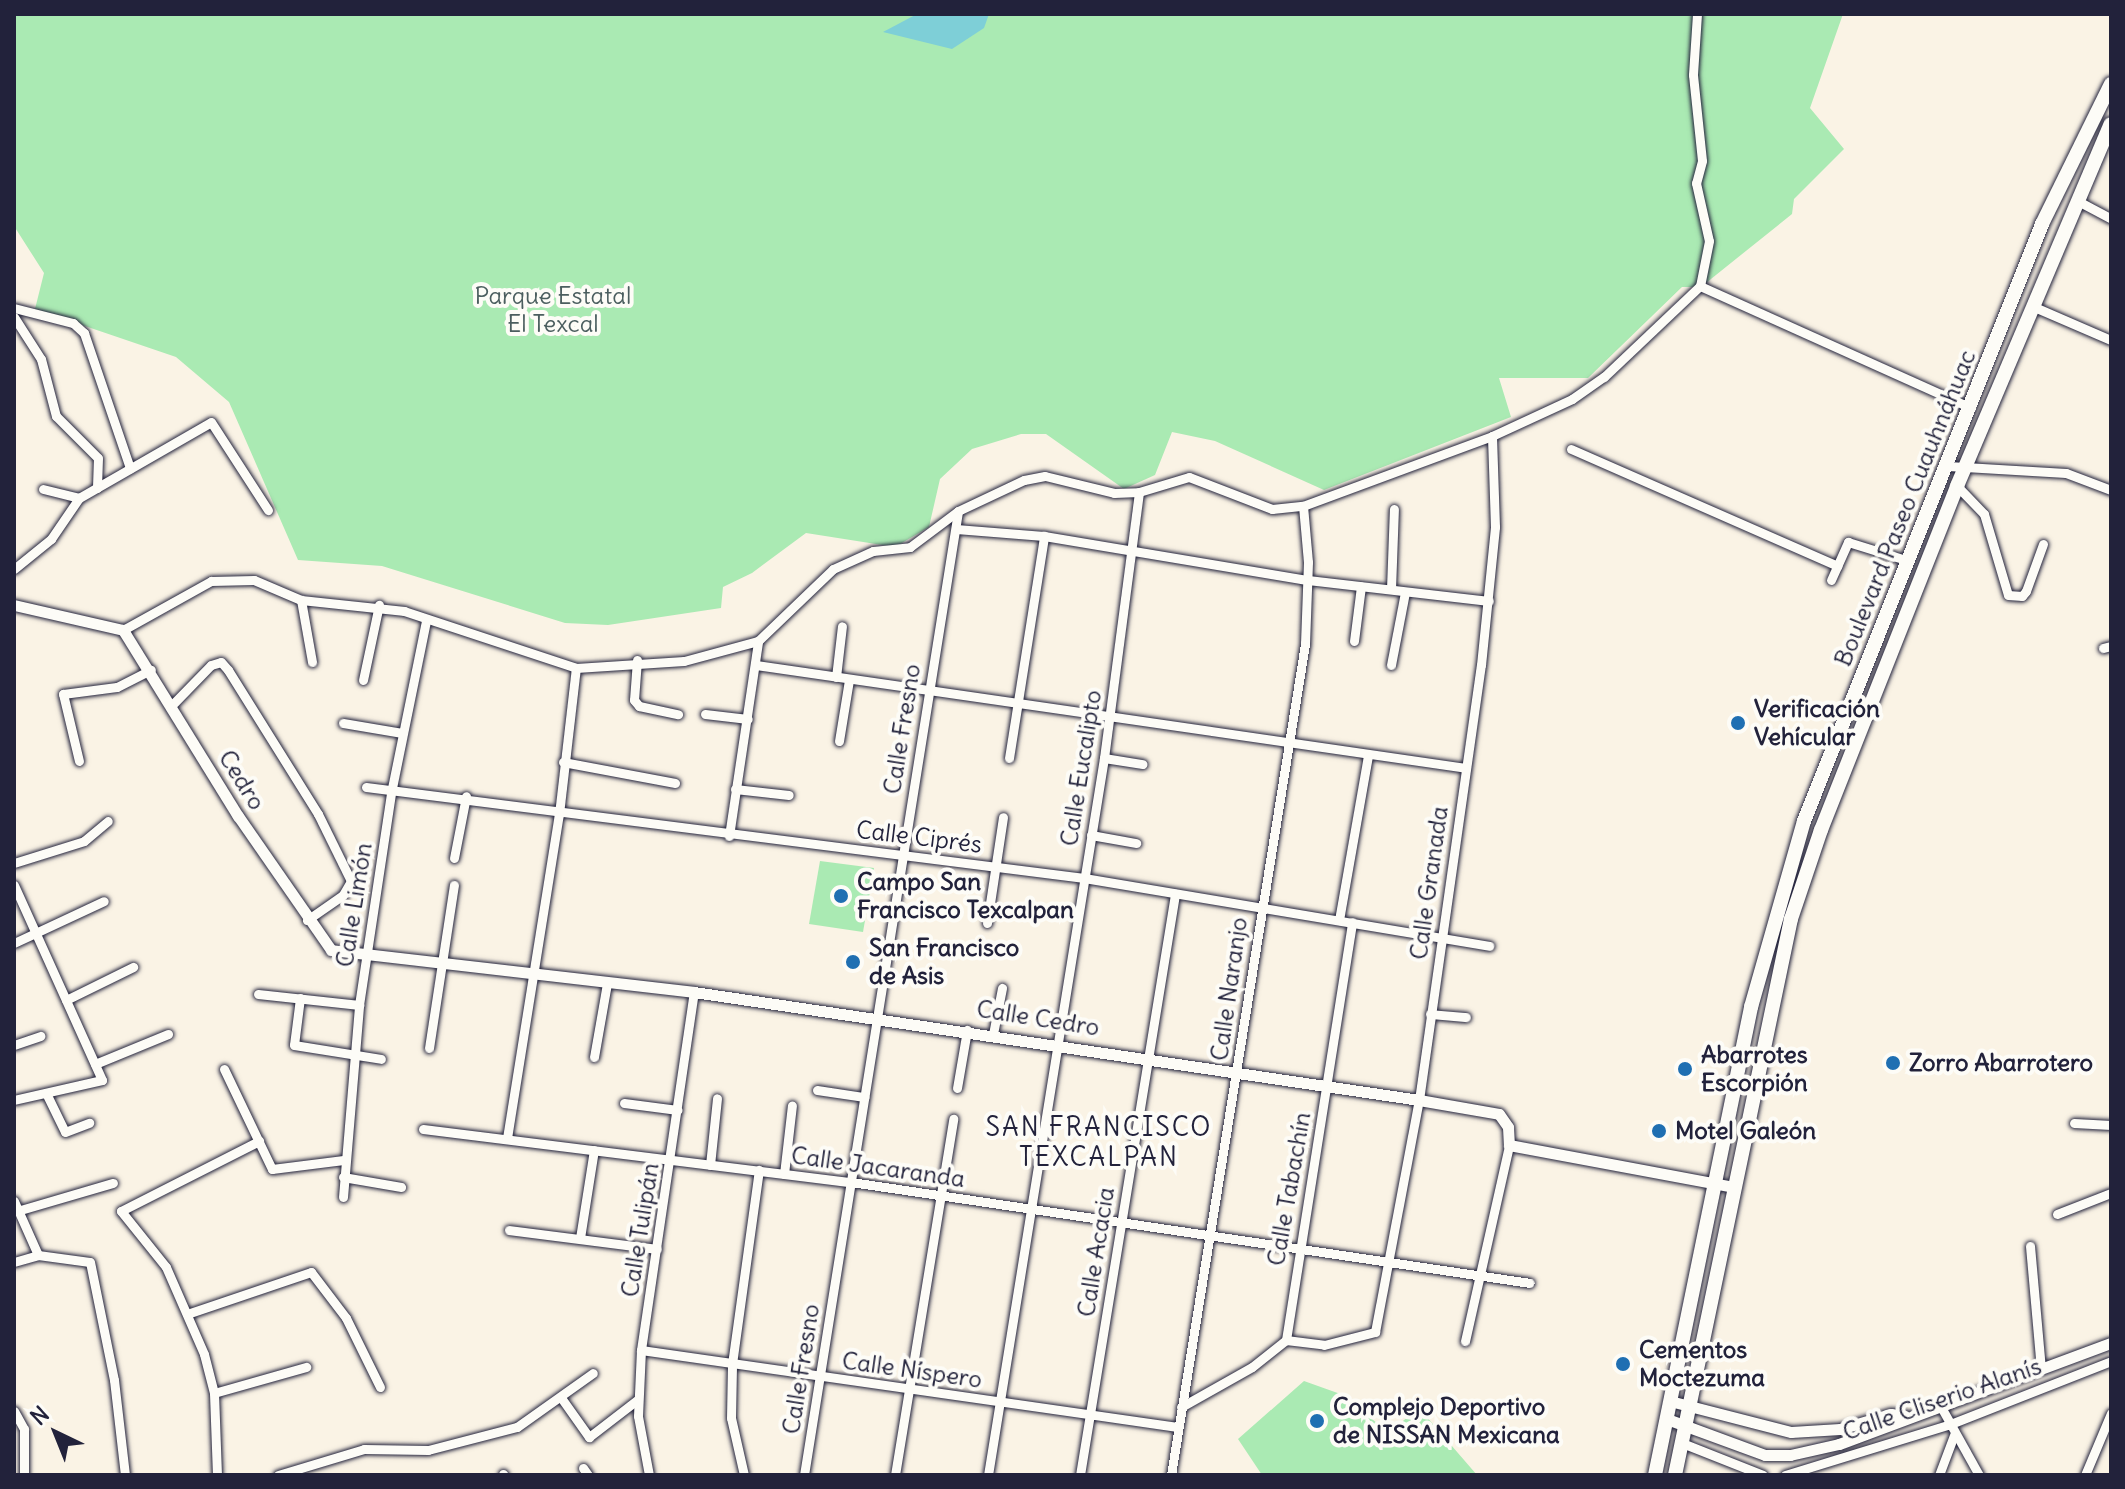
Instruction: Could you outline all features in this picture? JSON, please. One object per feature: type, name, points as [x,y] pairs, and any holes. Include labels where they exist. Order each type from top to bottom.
[{"type":"main road","name":"Boulevard Paseo Cuauhnáhuac","points":[[1655,1475],[1761,964],[1785,880],[1843,719],[1948,466],[2063,174],[2111,84]]},
{"type":"main road","name":"Boulevard Paseo Cuauhnáhuac","points":[[1675,1475],[1791,919],[1821,830],[1957,486],[2076,200],[2111,124]]},
{"type":"street","points":[[14,605],[123,630],[211,581],[254,580],[301,600],[379,605],[576,668],[637,660],[684,661],[758,641],[833,569],[873,551],[910,547],[958,511],[1024,480],[1045,476],[1114,493],[1139,492],[1189,477],[1272,509],[1303,506],[1492,436],[1572,399],[1604,377],[1700,286],[1709,241],[1696,183],[1702,161],[1693,75],[1697,14]]},
{"type":"street","points":[[2076,200],[2111,219]]},
{"type":"street","points":[[1700,286],[1971,408]]},
{"type":"street","points":[[2032,306],[2111,340]]},
{"type":"street","points":[[14,308],[73,323],[84,333],[130,468]]},
{"type":"street","points":[[14,317],[41,359],[56,416],[98,458],[97,488]]},
{"type":"street","points":[[14,569],[51,539],[79,498],[211,422],[268,510]]},
{"type":"street","name":"Calle Granada","points":[[1286,1340],[1324,1345],[1375,1332],[1419,1100],[1489,601],[1495,527],[1492,436]]},
{"type":"street","points":[[1571,449],[1837,566]]},
{"type":"street","points":[[1948,466],[2066,473],[2111,490]]},
{"type":"street","points":[[1957,486],[1984,514],[2008,595],[2022,596],[2026,591],[2043,544]]},
{"type":"street","points":[[43,489],[79,498]]},
{"type":"street","name":"Calle Eucalipto","points":[[988,1475],[1104,758],[1139,492]]},
{"type":"street","name":"Calle Naranjo","points":[[1171,1475],[1305,644],[1308,580],[1303,506]]},
{"type":"street","points":[[1391,589],[1394,509]]},
{"type":"street","name":"Calle Fresno","points":[[804,1475],[958,511]]},
{"type":"street","points":[[956,529],[1044,536],[1308,580],[1489,601]]},
{"type":"street","points":[[1009,758],[1044,536]]},
{"type":"street","points":[[1831,580],[1848,542],[1909,561]]},
{"type":"street","points":[[1354,641],[1361,586]]},
{"type":"street","points":[[1391,665],[1405,592]]},
{"type":"street","points":[[301,600],[312,662]]},
{"type":"street","points":[[363,680],[379,605]]},
{"type":"street","name":"Calle Limón","points":[[343,1197],[343,1160],[353,1054],[366,956],[392,788],[426,621]]},
{"type":"street","points":[[836,677],[842,626]]},
{"type":"street","name":"Cedro","points":[[123,630],[307,920],[331,950]]},
{"type":"street","points":[[729,836],[758,641]]},
{"type":"street","points":[[637,660],[634,700],[639,706],[678,714]]},
{"type":"street","points":[[171,706],[211,665],[221,662],[228,670],[318,814],[351,881],[343,895],[307,920]]},
{"type":"street","points":[[756,665],[1290,740],[1368,755],[1466,768]]},
{"type":"street","points":[[507,1138],[559,814],[576,668]]},
{"type":"street","points":[[79,761],[63,694],[117,687],[151,670]]},
{"type":"street","points":[[839,741],[849,680]]},
{"type":"street","points":[[705,714],[748,719]]},
{"type":"street","points":[[343,723],[402,733]]},
{"type":"street","points":[[1339,920],[1368,755]]},
{"type":"street","points":[[1104,758],[1143,764]]},
{"type":"street","points":[[563,762],[675,783]]},
{"type":"street","name":"Calle Ciprés","points":[[366,787],[466,796],[559,814],[1084,878],[1489,946]]},
{"type":"street","points":[[735,789],[789,795]]},
{"type":"street","points":[[454,858],[466,796]]},
{"type":"street","points":[[987,923],[1003,817]]},
{"type":"street","points":[[14,863],[84,841],[108,821]]},
{"type":"street","points":[[1091,835],[1136,843]]},
{"type":"street","points":[[14,885],[102,1080],[14,1100]]},
{"type":"street","points":[[429,1048],[454,885]]},
{"type":"street","name":"Calle Acacia","points":[[1080,1475],[1175,894]]},
{"type":"street","points":[[14,943],[104,901]]},
{"type":"street","name":"Calle Tabachín","points":[[1286,1340],[1298,1248],[1352,922]]},
{"type":"street","name":"Calle Cedro","points":[[331,950],[533,976],[694,992],[1058,1042],[1419,1100],[1499,1114],[1508,1127],[1509,1145]]},
{"type":"street","points":[[66,1000],[133,967]]},
{"type":"street","points":[[594,1057],[607,983]]},
{"type":"street","points":[[993,1034],[1002,988]]},
{"type":"street","name":"Calle Tulipán","points":[[649,1475],[637,1400],[641,1350],[672,1160],[694,992]]},
{"type":"street","points":[[258,994],[359,1005]]},
{"type":"street","points":[[300,998],[294,1045],[381,1059]]},
{"type":"street","points":[[1430,1014],[1466,1017]]},
{"type":"street","points":[[957,1088],[967,1030]]},
{"type":"street","points":[[95,1064],[168,1034]]},
{"type":"street","points":[[14,1045],[40,1036]]},
{"type":"street","points":[[224,1069],[272,1169],[343,1160]]},
{"type":"street","points":[[817,1090],[864,1097]]},
{"type":"street","points":[[46,1093],[65,1132],[89,1123]]},
{"type":"street","points":[[710,1165],[717,1098]]},
{"type":"street","points":[[624,1103],[678,1110]]},
{"type":"street","points":[[784,1174],[792,1105]]},
{"type":"street","points":[[895,1475],[953,1119]]},
{"type":"street","points":[[2074,1123],[2111,1125]]},
{"type":"street","name":"Calle Jacaranda","points":[[423,1129],[851,1182],[1530,1283]]},
{"type":"street","points":[[217,1475],[214,1393],[187,1314],[166,1267],[121,1211],[259,1141]]},
{"type":"street","points":[[1465,1341],[1509,1145],[1733,1187]]},
{"type":"street","points":[[580,1238],[594,1150]]},
{"type":"street","points":[[744,1475],[731,1418],[732,1364],[759,1170]]},
{"type":"street","points":[[343,1177],[401,1187]]},
{"type":"street","points":[[38,1255],[16,1206],[113,1183]]},
{"type":"street","points":[[2057,1214],[2111,1193]]},
{"type":"street","points":[[509,1230],[657,1249]]},
{"type":"street","points":[[2030,1246],[2041,1369]]},
{"type":"street","points":[[14,1262],[38,1255],[90,1262],[112,1367],[125,1475]]},
{"type":"street","points":[[187,1314],[311,1272],[346,1318],[380,1387]]},
{"type":"street","points":[[1181,1407],[1252,1367],[1286,1340]]},
{"type":"street","name":"Calle Cliserio Alanís","points":[[1667,1419],[1765,1455],[1790,1455],[1839,1444],[1905,1416],[2111,1343]]},
{"type":"street","name":"Calle Níspero","points":[[641,1350],[1089,1417],[1178,1427]]},
{"type":"street","name":"Calle Cliserio Alanís","points":[[1785,1475],[1948,1425],[2111,1361]]},
{"type":"street","points":[[214,1393],[306,1367]]},
{"type":"street","points":[[278,1475],[364,1449],[428,1450],[517,1427],[562,1399],[593,1373]]},
{"type":"street","points":[[562,1399],[589,1437],[637,1400]]},
{"type":"street","name":"Calle Cliserio Alanís","points":[[1670,1401],[1692,1404],[1774,1430],[1840,1429],[1891,1414],[1905,1416]]},
{"type":"street","points":[[1940,1405],[1948,1425],[1979,1475]]},
{"type":"street","points":[[14,1411],[24,1429],[24,1475]]},
{"type":"street","points":[[2085,1475],[2111,1413]]},
{"type":"street","points":[[1765,1455],[1774,1430]]},
{"type":"street","points":[[1939,1475],[1954,1435]]},
{"type":"street","points":[[1682,1443],[1763,1475]]},
{"type":"green space","name":"Parque Estatal El Texcal","points":[[14,14],[1843,14],[1810,108],[1844,149],[1794,199],[1792,214],[1701,287],[1682,287],[1588,378],[1499,378],[1511,417],[1324,490],[1215,441],[1172,432],[1155,475],[1124,489],[1046,434],[1021,434],[972,449],[940,479],[929,527],[895,547],[806,533],[752,573],[723,587],[721,608],[608,625],[565,623],[382,566],[298,560],[229,402],[176,357],[35,309],[44,273],[14,226]]},
{"type":"green space","name":"Campo San Francisco Texcalpan","points":[[820,861],[874,868],[863,932],[809,924]]},
{"type":"green space","name":"Complejo Deportivo de NISSAN Mexicana","points":[[1304,1381],[1346,1396],[1388,1433],[1419,1408],[1477,1475],[1262,1475],[1238,1439]]},
{"type":"water","points":[[917,14],[989,14],[984,28],[952,49],[883,32]]},
{"type":"place","name":"Verificación Vehícular","points":[[1738,723]]},
{"type":"place","name":"Campo San Francisco Texcalpan","points":[[841,896]]},
{"type":"place","name":"San Francisco de Asis","points":[[853,962]]},
{"type":"place","name":"Zorro Abarrotero","points":[[1893,1063]]},
{"type":"place","name":"Abarrotes Escorpión","points":[[1685,1069]]},
{"type":"place","name":"Motel Galeón","points":[[1659,1131]]},
{"type":"place","name":"Cementos Moctezuma","points":[[1623,1364]]},
{"type":"place","name":"Complejo Deportivo de NISSAN Mexicana","points":[[1317,1421]]},
{"type":"district","name":"SAN FRANCISCO TEXCALPAN","points":[[1099,1142]]}]
